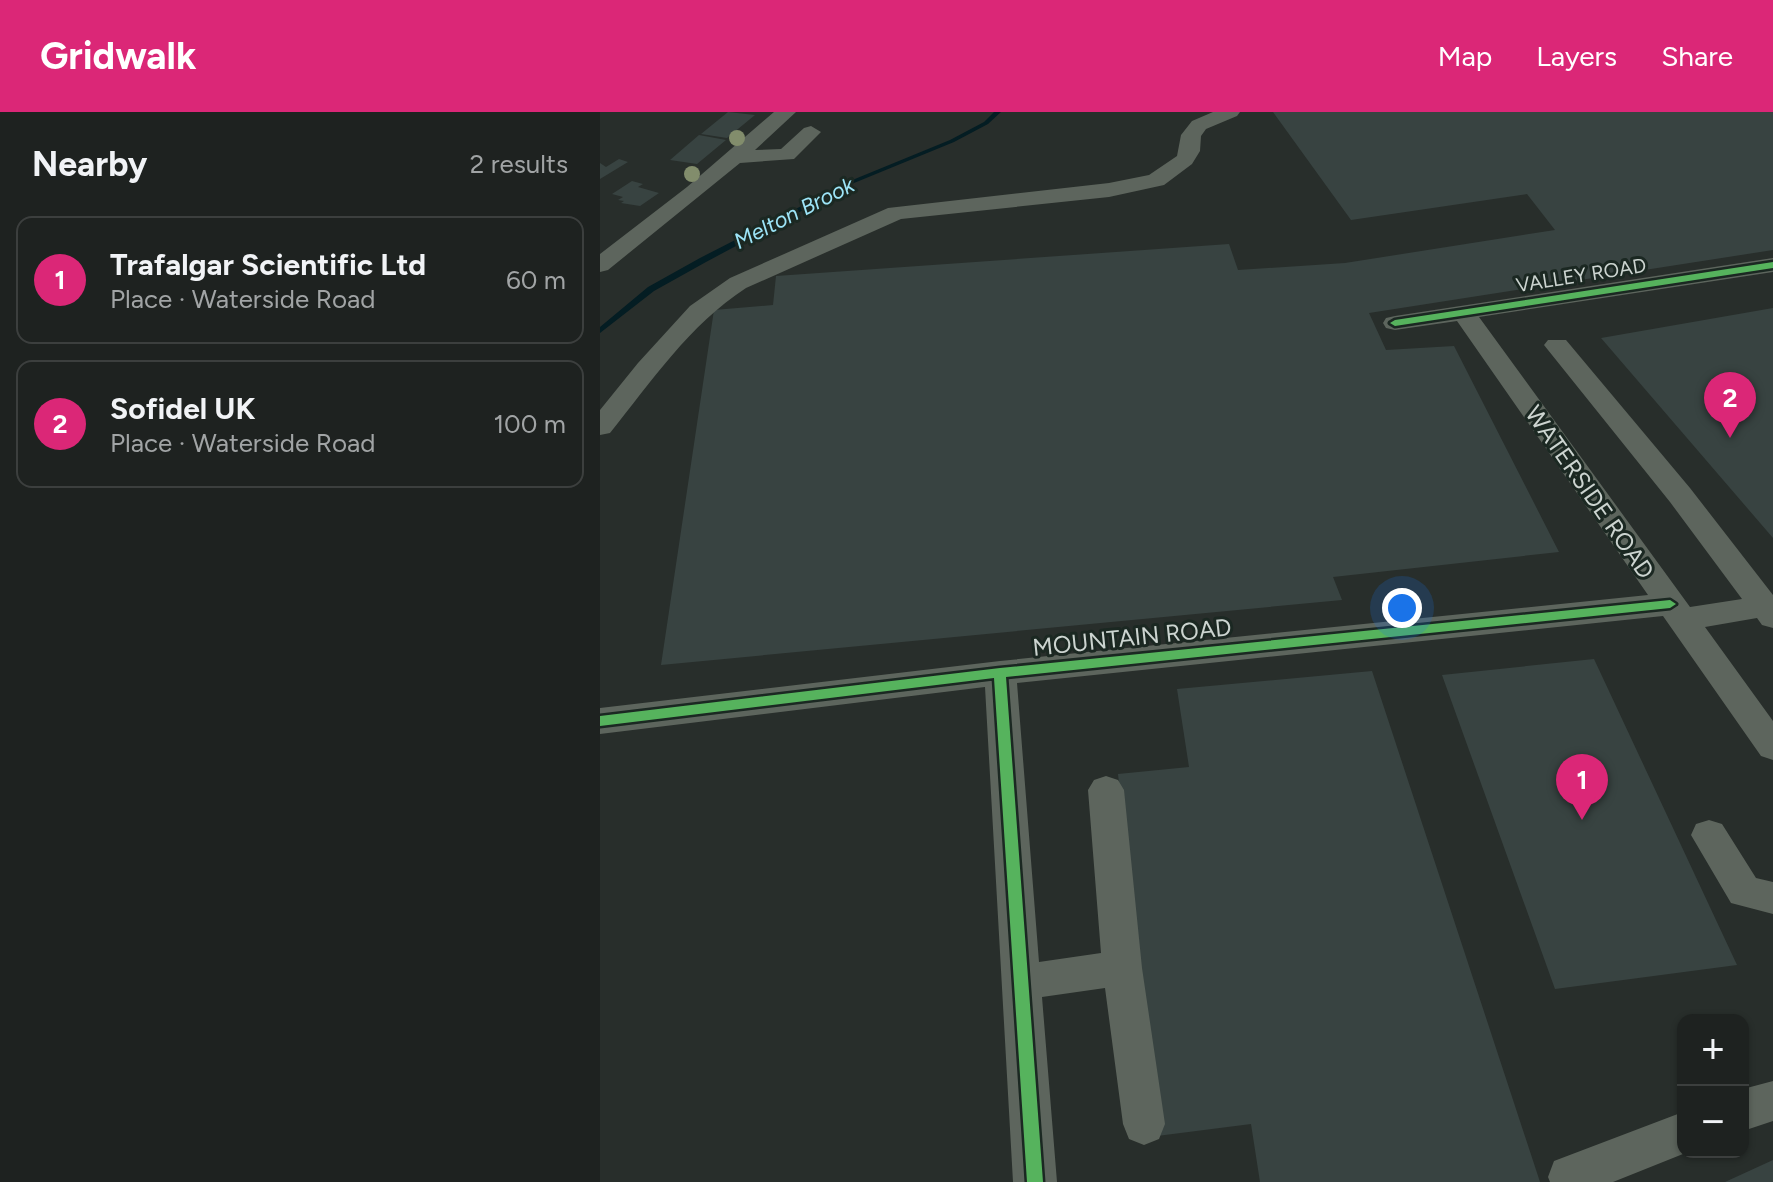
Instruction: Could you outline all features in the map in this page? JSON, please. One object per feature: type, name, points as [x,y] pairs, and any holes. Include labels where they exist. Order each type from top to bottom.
[{"type":"street","points":[[600,265],[736,157],[786,112]]},
{"type":"street","points":[[600,427],[692,316],[704,304],[738,283],[896,213],[1109,190],[1156,180],[1185,160],[1190,151],[1191,135],[1199,125],[1230,112]]},
{"type":"street","points":[[787,155],[811,132]]},
{"type":"street","points":[[736,157],[787,155],[808,169]]},
{"type":"street","name":"VALLEY ROAD","points":[[1395,323],[1773,265]]},
{"type":"street","name":"WATERSIDE ROAD","points":[[1464,314],[1773,747]]},
{"type":"street","points":[[1557,345],[1680,495],[1769,611]]},
{"type":"street","name":"MOUNTAIN ROAD","points":[[600,721],[1000,673],[1676,612],[1769,611]]},
{"type":"street","points":[[1000,673],[1035,1182]]},
{"type":"street","points":[[1106,790],[1122,968],[1144,1124]]},
{"type":"street","points":[[1709,835],[1744,892],[1773,898]]},
{"type":"street","points":[[1021,982],[1122,968]]},
{"type":"street","points":[[1749,1108],[1773,1101]]},
{"type":"street","points":[[1570,1177],[1677,1135]]},
{"type":"building","points":[[728,112],[755,115],[727,138],[701,134]]},
{"type":"building","points":[[1273,112],[1773,112],[1773,250],[1369,313],[1386,350],[1454,346],[1559,552],[1333,577],[1342,600],[661,665],[714,310],[773,305],[776,276],[1229,244],[1238,270],[1345,263],[1555,230],[1527,194],[1351,220]]},
{"type":"building","points":[[699,135],[726,140],[697,164],[670,160]]},
{"type":"building","points":[[619,159],[628,162],[600,179],[600,163],[606,167]]},
{"type":"building","points":[[632,181],[643,184],[638,187],[659,193],[640,206],[621,203],[624,201],[618,200],[623,197],[612,194]]},
{"type":"building","points":[[1773,308],[1773,538],[1601,338]]},
{"type":"building","points":[[1594,659],[1737,965],[1555,989],[1442,675]]},
{"type":"building","points":[[1372,671],[1540,1182],[1260,1182],[1251,1124],[1157,1136],[1118,774],[1189,767],[1177,689]]},
{"type":"building","points":[[1773,1160],[1773,1182],[1725,1182]]},
{"type":"waterway","name":"Melton Brook","points":[[600,331],[651,289],[703,260],[852,182],[952,141],[986,123],[998,112]]},
{"type":"cycle path","points":[[1395,323],[1773,265]]},
{"type":"cycle path","points":[[600,721],[1000,673],[1670,604]]},
{"type":"cycle path","points":[[1000,673],[1035,1182]]},
{"type":"place","name":"Sofidel UK","points":[[1730,438]]},
{"type":"place","name":"Trafalgar Scientific Ltd","points":[[1582,820]]}]
